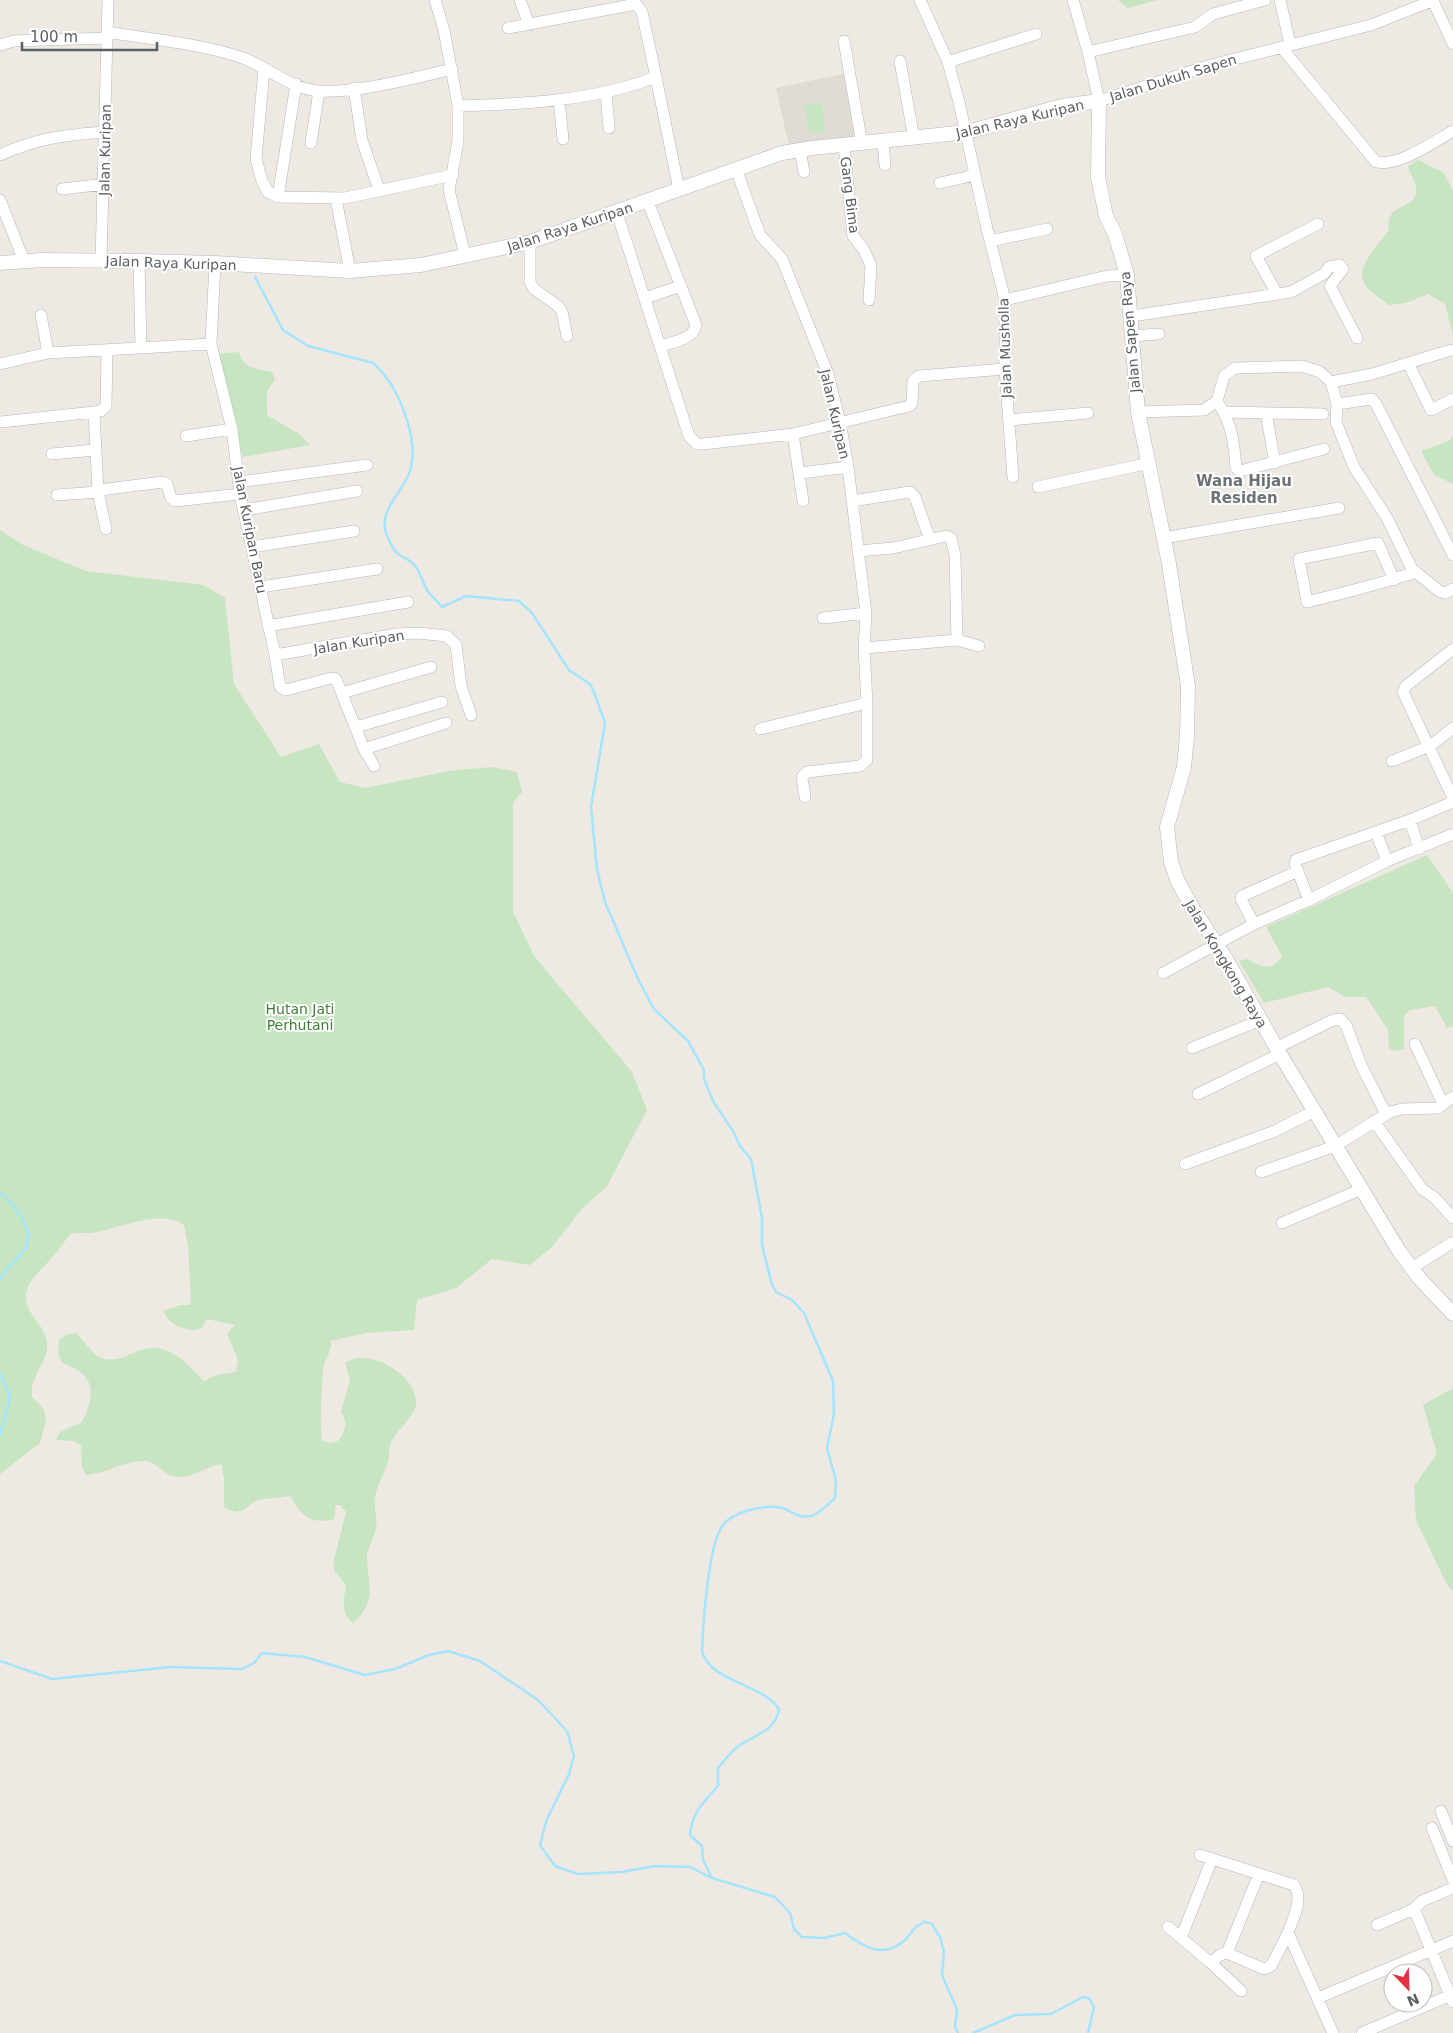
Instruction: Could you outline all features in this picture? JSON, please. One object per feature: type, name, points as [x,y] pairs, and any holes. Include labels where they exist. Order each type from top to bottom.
[{"type":"street","name":"Jalan Kuripan","points":[[102,261],[108,0]]},
{"type":"street","points":[[435,0],[444,30],[458,106],[458,140],[449,190],[465,255]]},
{"type":"street","points":[[520,0],[529,25]]},
{"type":"street","points":[[920,0],[948,62],[967,132]]},
{"type":"street","name":"Jalan Dukuh Sapen","points":[[1073,0],[1088,52],[1099,101],[1211,65],[1371,25],[1408,6],[1434,0]]},
{"type":"street","points":[[1088,52],[1196,27],[1213,14],[1265,0]]},
{"type":"street","points":[[1280,0],[1285,45],[1376,162],[1390,163],[1416,152],[1453,131]]},
{"type":"street","points":[[1434,0],[1453,44]]},
{"type":"street","points":[[508,28],[636,4],[642,12],[679,190]]},
{"type":"street","points":[[948,62],[1036,34]]},
{"type":"street","points":[[0,45],[14,41],[107,35],[191,46],[243,58],[296,84],[318,92],[414,79],[452,69]]},
{"type":"street","points":[[844,41],[862,144]]},
{"type":"street","points":[[900,61],[914,139]]},
{"type":"street","points":[[264,69],[256,159],[262,181],[268,192],[278,196],[336,199],[453,175]]},
{"type":"street","points":[[458,106],[559,100],[630,87],[656,77]]},
{"type":"street","points":[[278,196],[296,84]]},
{"type":"street","points":[[354,88],[362,140],[379,190]]},
{"type":"street","points":[[310,143],[318,92]]},
{"type":"street","points":[[606,92],[609,128]]},
{"type":"street","points":[[559,100],[564,139]]},
{"type":"street","name":"Jalan Raya Kuripan","points":[[0,263],[24,261],[139,261],[215,263],[350,271],[411,266],[530,242],[617,213],[782,153],[967,132],[1054,108],[1099,101]]},
{"type":"street","name":"Jalan Sapen Raya","points":[[1099,101],[1098,177],[1106,216],[1115,234],[1127,275],[1132,316],[1131,336],[1138,412],[1150,463],[1169,564]]},
{"type":"street","points":[[0,155],[23,145],[60,135],[105,132]]},
{"type":"street","name":"Jalan Musholla","points":[[967,132],[975,175],[1005,300],[1005,369],[1013,477]]},
{"type":"street","points":[[883,142],[885,165]]},
{"type":"street","name":"Gang Bima","points":[[844,145],[853,236],[864,250],[871,266],[869,300]]},
{"type":"street","points":[[800,150],[804,172]]},
{"type":"street","name":"Jalan Kuripan","points":[[736,169],[760,235],[782,259],[828,374],[840,422],[848,467],[866,613],[864,648],[867,703],[867,760],[860,766],[807,772],[802,777],[805,797]]},
{"type":"street","points":[[940,183],[975,175]]},
{"type":"street","points":[[62,189],[105,184]]},
{"type":"street","points":[[336,199],[350,271]]},
{"type":"street","points":[[0,200],[24,261]]},
{"type":"street","points":[[648,202],[696,325],[695,330],[686,337],[661,346]]},
{"type":"street","points":[[617,213],[692,441],[703,444],[793,434],[910,406],[912,403],[913,381],[919,376],[1005,369]]},
{"type":"street","points":[[1277,294],[1256,256],[1318,224]]},
{"type":"street","points":[[990,240],[1048,229]]},
{"type":"street","points":[[530,242],[530,282],[534,289],[558,306],[562,312],[566,336]]},
{"type":"street","points":[[139,261],[141,348]]},
{"type":"street","name":"Jalan Kuripan Baru","points":[[215,263],[211,344],[232,429],[239,488],[261,587],[280,687],[283,689],[331,678],[338,681],[364,749],[374,766]]},
{"type":"street","points":[[1132,316],[1291,292],[1325,272],[1329,267],[1340,264],[1343,269],[1330,286],[1357,338]]},
{"type":"street","points":[[1005,300],[1106,276],[1127,275]]},
{"type":"street","points":[[645,298],[681,286]]},
{"type":"street","points":[[41,315],[48,353]]},
{"type":"street","points":[[1131,336],[1159,334]]},
{"type":"street","points":[[0,364],[48,353],[211,344]]},
{"type":"street","points":[[1331,382],[1372,374],[1451,350]]},
{"type":"street","points":[[0,419],[101,411],[106,406],[107,351]]},
{"type":"street","points":[[1408,363],[1430,410],[1453,399]]},
{"type":"street","points":[[1138,412],[1204,410],[1217,401],[1224,376],[1236,368],[1302,366],[1320,372],[1331,382],[1337,404],[1336,422],[1354,467],[1386,518],[1414,570],[1439,591],[1445,593],[1453,589]]},
{"type":"street","points":[[1337,404],[1366,399],[1372,399],[1376,404],[1453,555]]},
{"type":"street","points":[[1217,401],[1224,412],[1234,440],[1237,470],[1244,471],[1324,449]]},
{"type":"street","points":[[94,412],[98,492],[106,529]]},
{"type":"street","points":[[1224,412],[1323,414]]},
{"type":"street","points":[[1009,420],[1088,413]]},
{"type":"street","points":[[1266,413],[1275,463]]},
{"type":"street","points":[[186,436],[232,429]]},
{"type":"street","points":[[793,434],[801,473],[803,501]]},
{"type":"street","points":[[52,454],[96,450]]},
{"type":"street","points":[[1038,487],[1150,463]]},
{"type":"street","points":[[57,496],[164,482],[167,484],[171,498],[175,501],[366,465]]},
{"type":"street","points":[[801,473],[848,467]]},
{"type":"street","points":[[244,510],[358,491]]},
{"type":"street","points":[[852,501],[910,492],[915,497],[930,540]]},
{"type":"street","points":[[1163,538],[1339,508]]},
{"type":"street","points":[[252,547],[354,531]]},
{"type":"street","points":[[858,551],[894,548],[946,536],[951,538],[954,546],[957,640]]},
{"type":"street","points":[[1394,580],[1378,543],[1299,559],[1307,602],[1394,580],[1414,570]]},
{"type":"street","name":"Jalan Kongkong Raya","points":[[1169,564],[1182,636],[1188,696],[1188,736],[1184,767],[1167,827],[1171,862],[1178,882],[1362,1190],[1412,1268],[1453,1314]]},
{"type":"street","points":[[261,587],[377,568]]},
{"type":"street","points":[[268,626],[408,602]]},
{"type":"street","points":[[823,618],[866,613]]},
{"type":"street","name":"Jalan Kuripan","points":[[275,655],[397,634],[447,636],[456,646],[461,686],[471,715]]},
{"type":"street","points":[[864,648],[957,640],[979,646]]},
{"type":"street","points":[[1309,900],[1296,872],[1294,864],[1296,860],[1410,820],[1453,800],[1404,692],[1406,686],[1453,649]]},
{"type":"street","points":[[342,693],[431,667]]},
{"type":"street","points":[[356,727],[442,702]]},
{"type":"street","points":[[760,730],[867,703]]},
{"type":"street","points":[[364,749],[446,723]]},
{"type":"street","points":[[1392,761],[1430,746],[1453,728]]},
{"type":"street","points":[[1410,820],[1419,849]]},
{"type":"street","points":[[1376,832],[1387,861]]},
{"type":"street","points":[[1163,973],[1254,924],[1309,900],[1387,861],[1453,834]]},
{"type":"street","points":[[1254,924],[1241,899],[1242,896],[1296,872]]},
{"type":"street","points":[[1198,1094],[1333,1020],[1340,1019],[1346,1025],[1361,1065],[1386,1114]]},
{"type":"street","points":[[1192,1048],[1260,1020]]},
{"type":"street","points":[[1415,1044],[1443,1104]]},
{"type":"street","points":[[1261,1172],[1335,1146],[1386,1114],[1402,1109],[1432,1110],[1453,1097]]},
{"type":"street","points":[[1186,1164],[1275,1131],[1314,1111]]},
{"type":"street","points":[[1374,1121],[1422,1189],[1435,1198],[1453,1218]]},
{"type":"street","points":[[1282,1223],[1362,1190]]},
{"type":"street","points":[[1412,1268],[1453,1242]]},
{"type":"street","points":[[1441,1811],[1453,1841]]},
{"type":"street","points":[[1432,1828],[1453,1880]]},
{"type":"street","points":[[1200,1855],[1294,1885],[1297,1890],[1298,1902],[1288,1933],[1269,1968],[1260,1968],[1227,1953],[1220,1955],[1212,1963]]},
{"type":"street","points":[[1181,1938],[1212,1859]]},
{"type":"street","points":[[1227,1953],[1260,1874]]},
{"type":"street","points":[[1377,1925],[1414,1909],[1422,1901],[1453,1888]]},
{"type":"street","points":[[1362,2033],[1452,1997],[1414,1909]]},
{"type":"street","points":[[1168,1927],[1212,1963],[1240,1991]]},
{"type":"street","points":[[1288,1933],[1333,2033]]},
{"type":"street","points":[[1318,1998],[1453,1942]]},
{"type":"shaded area","points":[[847,73],[859,135],[790,150],[776,88]]},
{"type":"green space","points":[[1118,0],[1158,0],[1128,8]]},
{"type":"green space","points":[[821,102],[826,131],[810,134],[804,105]]},
{"type":"green space","points":[[1418,160],[1444,173],[1453,191],[1453,335],[1445,304],[1428,294],[1406,303],[1389,305],[1367,288],[1362,278],[1365,263],[1389,229],[1391,215],[1415,197],[1415,184],[1408,166]]},
{"type":"green space","points":[[239,352],[247,365],[272,372],[275,380],[267,391],[267,415],[299,434],[310,445],[243,457],[218,354]]},
{"type":"green space","points":[[1453,437],[1453,484],[1434,475],[1421,451],[1447,442]]},
{"type":"green space","name":"Hutan Jati Perhutani","points":[[0,530],[23,545],[86,571],[203,585],[225,598],[234,684],[281,757],[319,744],[340,782],[365,788],[449,771],[492,767],[517,772],[522,792],[513,803],[513,912],[534,956],[632,1072],[647,1110],[607,1186],[581,1210],[552,1247],[530,1265],[492,1259],[456,1288],[417,1300],[414,1330],[366,1333],[331,1341],[323,1370],[322,1441],[330,1443],[338,1441],[343,1434],[345,1420],[341,1412],[350,1380],[345,1363],[355,1359],[366,1358],[379,1361],[401,1374],[415,1394],[416,1404],[413,1413],[391,1442],[388,1462],[376,1493],[376,1527],[367,1556],[369,1599],[361,1614],[353,1623],[345,1611],[346,1585],[335,1572],[333,1564],[346,1512],[340,1505],[336,1505],[334,1519],[325,1521],[318,1521],[307,1517],[290,1496],[257,1500],[243,1510],[235,1512],[225,1508],[224,1478],[221,1464],[185,1477],[173,1476],[148,1461],[128,1463],[86,1475],[82,1468],[81,1445],[73,1441],[56,1440],[60,1432],[82,1422],[91,1394],[88,1381],[84,1375],[63,1363],[60,1358],[59,1340],[68,1334],[76,1333],[97,1356],[103,1359],[114,1359],[151,1348],[168,1351],[184,1361],[204,1381],[216,1375],[236,1372],[238,1360],[227,1334],[235,1325],[207,1319],[202,1328],[191,1330],[174,1324],[166,1316],[164,1311],[180,1305],[188,1305],[191,1302],[188,1245],[184,1225],[175,1221],[154,1219],[97,1232],[70,1234],[55,1255],[33,1278],[27,1290],[27,1305],[44,1332],[47,1347],[44,1360],[33,1383],[32,1397],[43,1408],[46,1418],[40,1443],[0,1474]]},
{"type":"green space","points":[[1427,855],[1453,893],[1453,1026],[1447,1028],[1435,1006],[1410,1010],[1404,1016],[1404,1049],[1396,1051],[1389,1049],[1388,1030],[1366,997],[1346,997],[1328,987],[1264,1003],[1239,961],[1247,959],[1261,966],[1275,965],[1282,956],[1266,927]]},
{"type":"green space","points":[[1453,1388],[1453,1591],[1446,1583],[1416,1520],[1414,1486],[1437,1454],[1423,1405]]},
{"type":"waterway","points":[[255,277],[283,330],[308,346],[373,363],[391,384],[405,413],[412,444],[412,458],[410,471],[388,509],[384,525],[394,549],[415,566],[430,594],[442,607],[466,596],[519,601],[532,613],[569,670],[590,684],[605,723],[591,807],[597,869],[605,902],[638,979],[654,1009],[688,1041],[704,1070],[704,1079],[714,1103],[733,1131],[740,1146],[751,1159],[762,1218],[762,1245],[772,1285],[776,1292],[792,1300],[804,1313],[833,1381],[834,1414],[827,1448],[836,1480],[835,1498],[821,1511],[806,1517],[776,1507],[740,1513],[727,1520],[723,1525],[714,1549],[707,1586],[702,1652],[707,1662],[716,1670],[726,1677],[761,1693],[779,1709],[777,1717],[769,1728],[737,1747],[718,1768],[718,1786],[708,1797],[693,1820],[690,1835],[702,1846],[703,1860],[712,1878]]},
{"type":"waterway","points":[[0,1193],[22,1218],[28,1234],[28,1242],[25,1249],[0,1279]]},
{"type":"waterway","points":[[0,1373],[10,1397],[0,1436]]},
{"type":"waterway","points":[[0,1661],[52,1679],[171,1667],[242,1669],[254,1663],[262,1653],[305,1657],[365,1675],[395,1669],[429,1655],[448,1651],[480,1661],[538,1700],[567,1731],[574,1756],[569,1774],[547,1819],[540,1845],[555,1866],[578,1874],[622,1872],[655,1866],[690,1867],[712,1878],[775,1897],[790,1913],[794,1929],[802,1937],[824,1938],[845,1933],[867,1947],[875,1949],[890,1949],[897,1946],[917,1926],[925,1922],[932,1924],[940,1937],[944,1952],[942,1975],[957,2010],[955,2027],[958,2033]]},
{"type":"waterway","points":[[973,2033],[1015,2015],[1051,2014],[1083,1997],[1089,1998],[1094,2007],[1088,2033]]},
{"type":"district","name":"Wana Hijau Residen","points":[[1244,490]]}]
